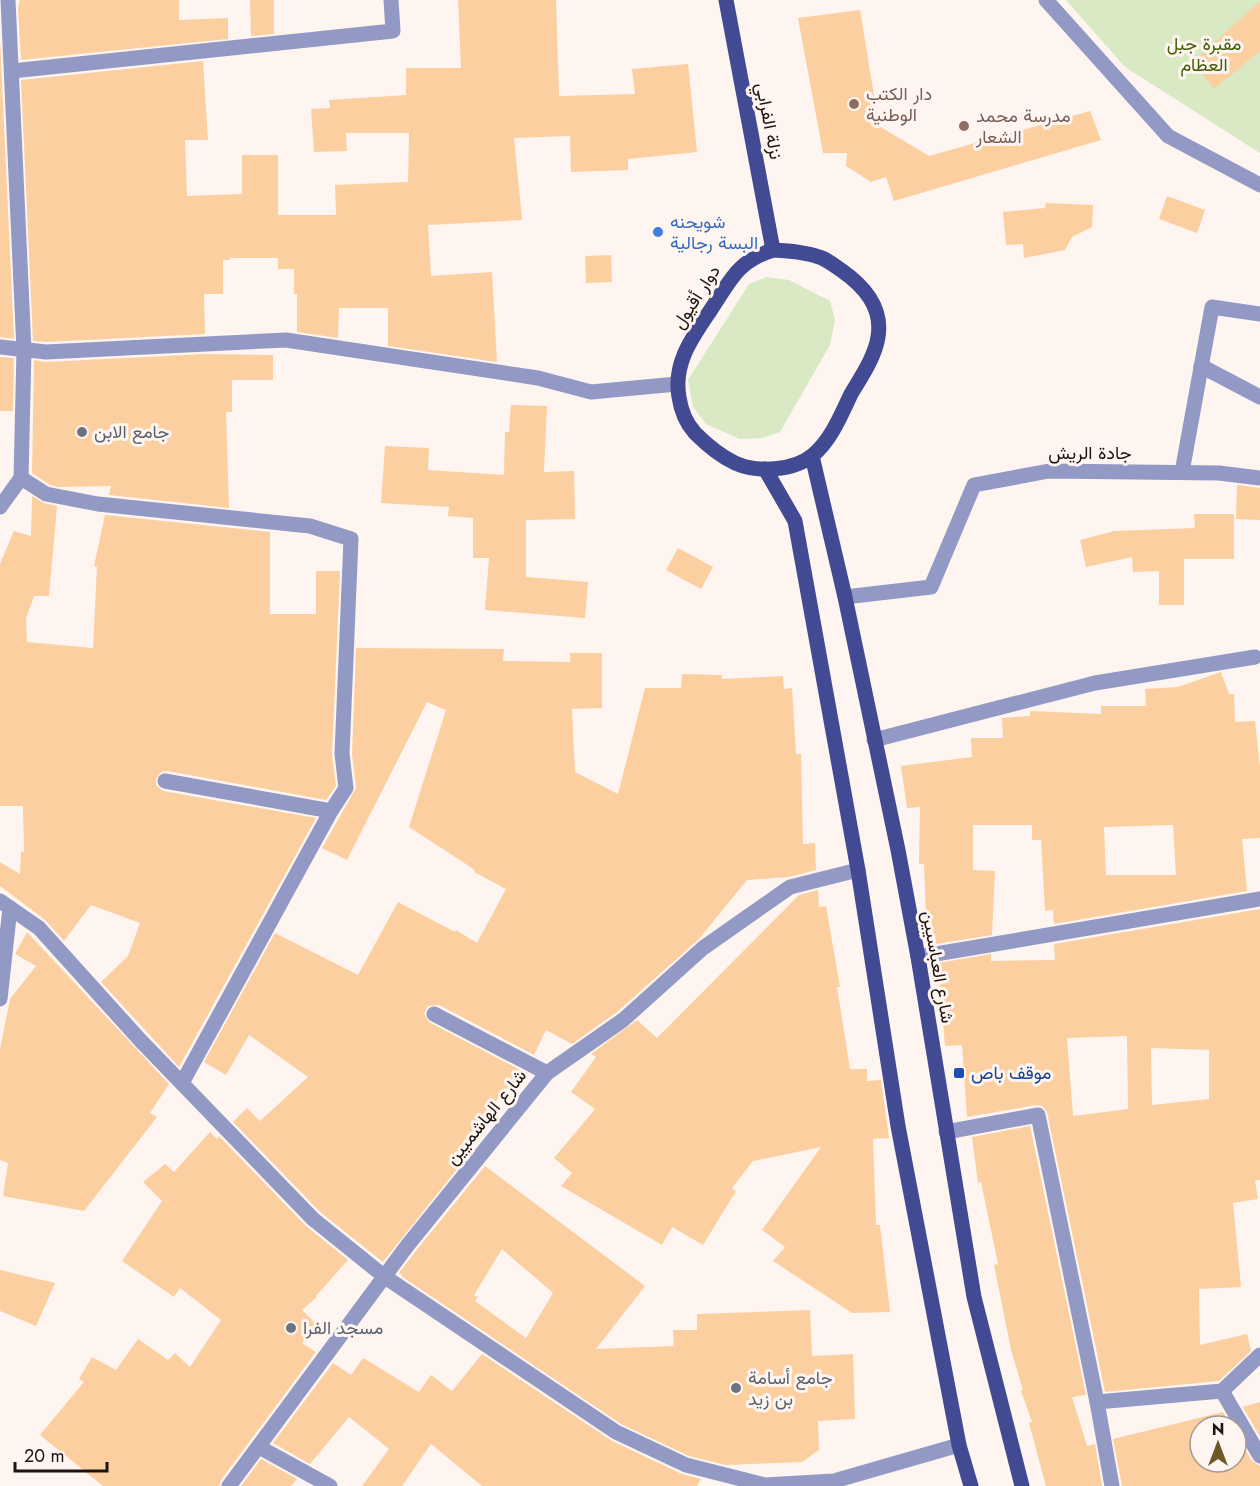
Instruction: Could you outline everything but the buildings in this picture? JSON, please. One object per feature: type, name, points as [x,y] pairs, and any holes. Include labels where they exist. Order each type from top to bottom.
[{"type":"main road","name":"نزلة الفرابي","points":[[726,0],[773,250]]},
{"type":"main road","name":"دوار أقيول","points":[[773,250],[798,252],[824,259],[858,282],[872,299],[879,317],[878,338],[871,357],[830,435],[813,456],[791,468],[765,469],[737,464],[710,448],[689,427],[680,407],[677,384],[680,364],[689,344],[739,268],[754,256],[773,250]]},
{"type":"main road","name":"شارع العباسيين","points":[[813,456],[845,597],[918,957],[974,1297],[1022,1486]]},
{"type":"main road","points":[[765,469],[795,520],[858,870],[898,1126],[959,1445],[971,1486]]},
{"type":"street","points":[[0,507],[21,478],[24,350],[8,0]]},
{"type":"street","points":[[12,71],[393,32],[391,0]]},
{"type":"street","points":[[1046,0],[1168,136],[1260,185]]},
{"type":"street","points":[[1182,472],[1212,307],[1260,314]]},
{"type":"street","points":[[0,347],[46,352],[286,340],[538,378],[591,392],[677,384]]},
{"type":"street","points":[[1201,366],[1260,397]]},
{"type":"street","name":"جادة الريش","points":[[845,597],[931,587],[974,485],[1049,471],[1219,473],[1260,478]]},
{"type":"street","points":[[21,478],[46,494],[98,504],[310,526],[351,539],[342,754],[346,789],[331,811],[182,1083]]},
{"type":"street","points":[[874,740],[1095,682],[1255,657]]},
{"type":"street","points":[[165,781],[331,811]]},
{"type":"street","name":"شارع الهاشميين","points":[[229,1486],[385,1276],[547,1073],[623,1020],[704,948],[790,887],[858,870]]},
{"type":"street","points":[[918,957],[1260,899]]},
{"type":"street","points":[[5,904],[39,928],[140,1040],[313,1220],[385,1276],[616,1432],[686,1464],[765,1485],[834,1481],[959,1445]]},
{"type":"street","points":[[0,999],[5,904]]},
{"type":"street","points":[[434,1014],[547,1073]]},
{"type":"street","points":[[946,1132],[1038,1114],[1112,1486]]},
{"type":"street","points":[[1097,1402],[1222,1391],[1260,1355]]},
{"type":"street","points":[[1222,1391],[1260,1456]]},
{"type":"street","points":[[259,1447],[330,1486]]},
{"type":"green space","name":"مقبرة جبل العظام","points":[[1066,0],[1260,0],[1260,153],[1125,67]]},
{"type":"green space","points":[[767,277],[789,280],[830,301],[835,320],[830,345],[780,432],[762,438],[740,439],[706,424],[693,407],[688,380],[749,284]]},
{"type":"place","name":"دار الكتب الوطنية","points":[[854,104]]},
{"type":"place","name":"مدرسة محمد الشعار","points":[[964,126]]},
{"type":"place","name":"شويحنه البسة رجالية","points":[[658,232]]},
{"type":"place","name":"جامع الابن","points":[[82,432]]},
{"type":"place","name":"موقف باص","points":[[959,1073]]},
{"type":"place","name":"مسجد الفرا","points":[[291,1328]]},
{"type":"place","name":"جامع أسامة بن زيد","points":[[736,1388]]}]
